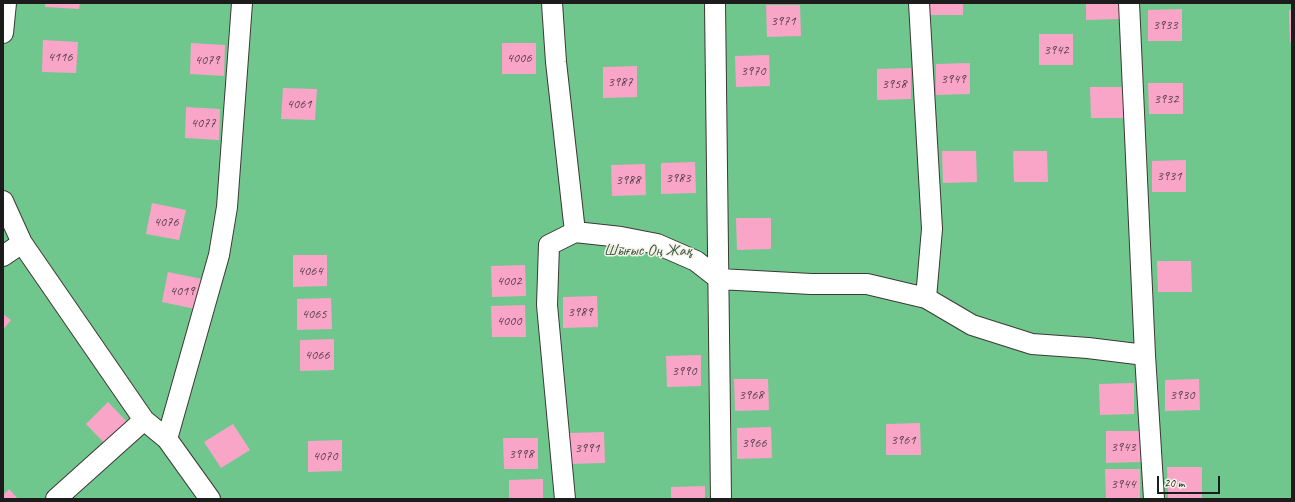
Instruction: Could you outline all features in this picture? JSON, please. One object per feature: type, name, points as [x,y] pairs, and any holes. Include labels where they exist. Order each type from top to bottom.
[{"type":"street","points":[[3,33],[6,3]]},
{"type":"street","points":[[167,439],[219,255],[227,207],[242,3]]},
{"type":"street","points":[[552,3],[556,62],[575,232]]},
{"type":"street","points":[[715,3],[721,499]]},
{"type":"street","points":[[919,3],[932,229],[926,298]]},
{"type":"street","points":[[1129,3],[1145,355],[1154,499]]},
{"type":"street","points":[[3,201],[22,243],[144,420],[167,439],[210,499]]},
{"type":"street","points":[[564,499],[547,304],[548,260],[549,245],[575,232],[620,237],[658,244],[696,261],[719,279],[811,284],[867,284],[926,298],[972,325],[1032,344],[1088,348],[1145,355]]},
{"type":"street","points":[[3,256],[22,243]]},
{"type":"street","points":[[56,499],[144,420]]},
{"type":"green space","name":"Шығыс Оң Жақ","points":[[3,3],[1292,3],[1292,499],[3,499]]},
{"type":"building","points":[[45,3],[80,3],[79,9],[45,7]]},
{"type":"building","points":[[929,3],[963,3],[963,15],[929,15]]},
{"type":"building","points":[[1086,3],[1120,3],[1120,19],[1086,20]]},
{"type":"building","points":[[766,5],[800,5],[801,36],[767,37]]},
{"type":"building","points":[[1182,9],[1182,41],[1148,41],[1148,10]]},
{"type":"building","points":[[1289,10],[1292,10],[1292,42],[1290,42]]},
{"type":"building","points":[[1039,34],[1073,34],[1073,65],[1039,65]]},
{"type":"building","points":[[43,40],[78,42],[76,73],[42,72]]},
{"type":"building","points":[[191,43],[225,45],[224,76],[190,74]]},
{"type":"building","points":[[502,43],[536,43],[536,74],[502,74]]},
{"type":"building","points":[[769,55],[770,86],[736,87],[735,56]]},
{"type":"building","points":[[970,63],[970,94],[936,95],[936,64]]},
{"type":"building","points":[[637,66],[637,97],[603,98],[603,67]]},
{"type":"building","points":[[911,68],[911,99],[877,100],[877,69]]},
{"type":"building","points":[[1148,83],[1183,83],[1183,114],[1149,114]]},
{"type":"building","points":[[1090,87],[1125,87],[1125,118],[1091,118]]},
{"type":"building","points":[[283,88],[317,89],[315,120],[281,119]]},
{"type":"building","points":[[186,107],[220,109],[219,140],[185,138]]},
{"type":"building","points":[[942,151],[976,151],[977,182],[943,183]]},
{"type":"building","points":[[1013,151],[1047,151],[1048,182],[1014,182]]},
{"type":"building","points":[[1186,160],[1186,192],[1152,192],[1152,161]]},
{"type":"building","points":[[695,162],[696,193],[661,194],[661,163]]},
{"type":"building","points":[[645,164],[646,195],[612,196],[611,165]]},
{"type":"building","points":[[152,203],[186,210],[179,240],[146,234]]},
{"type":"building","points":[[736,218],[771,218],[771,249],[737,250]]},
{"type":"building","points":[[293,255],[327,255],[327,286],[293,287]]},
{"type":"building","points":[[1157,261],[1191,261],[1192,292],[1158,292]]},
{"type":"building","points":[[525,265],[526,296],[492,297],[491,266]]},
{"type":"building","points":[[168,272],[202,279],[195,309],[162,302]]},
{"type":"building","points":[[597,296],[598,327],[563,328],[563,297]]},
{"type":"building","points":[[331,298],[332,329],[297,330],[297,299]]},
{"type":"building","points":[[525,305],[526,337],[492,337],[491,306]]},
{"type":"building","points":[[3,314],[11,320],[3,330]]},
{"type":"building","points":[[334,339],[334,370],[300,371],[300,340]]},
{"type":"building","points":[[701,355],[701,386],[667,387],[666,356]]},
{"type":"building","points":[[734,379],[768,379],[769,410],[735,411]]},
{"type":"building","points":[[1199,379],[1200,410],[1165,411],[1165,380]]},
{"type":"building","points":[[1134,383],[1134,414],[1100,415],[1099,384]]},
{"type":"building","points":[[108,402],[130,425],[108,447],[86,424]]},
{"type":"building","points":[[920,423],[921,455],[886,455],[886,424]]},
{"type":"building","points":[[233,424],[250,450],[221,468],[204,442]]},
{"type":"building","points":[[771,427],[772,458],[737,459],[737,428]]},
{"type":"building","points":[[1106,431],[1140,431],[1141,462],[1106,463]]},
{"type":"building","points":[[604,432],[605,463],[570,464],[570,433]]},
{"type":"building","points":[[503,438],[538,438],[538,469],[504,469]]},
{"type":"building","points":[[342,440],[342,471],[308,472],[308,441]]},
{"type":"building","points":[[1167,467],[1202,467],[1202,498],[1168,498]]},
{"type":"building","points":[[1105,469],[1140,469],[1140,499],[1106,499]]},
{"type":"building","points":[[543,479],[543,499],[509,499],[509,480]]},
{"type":"building","points":[[705,486],[705,499],[671,499],[671,487]]},
{"type":"building","points":[[9,489],[18,499],[3,499],[3,495]]}]
